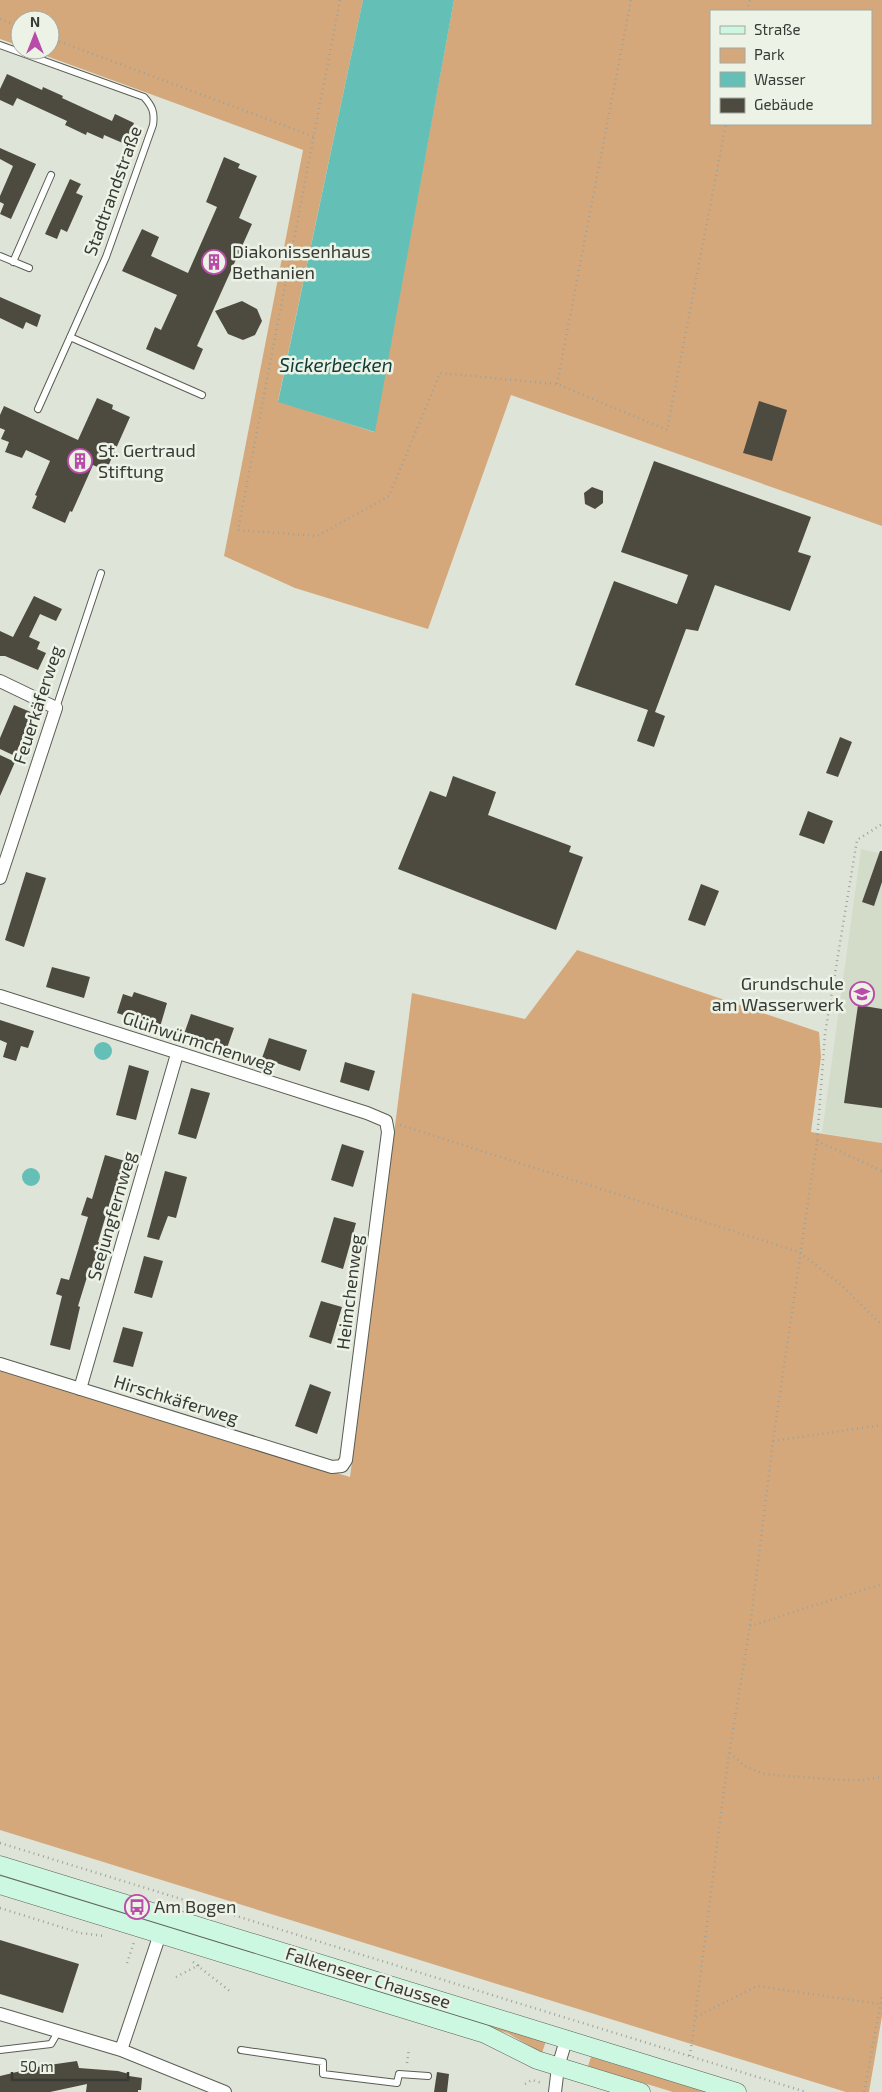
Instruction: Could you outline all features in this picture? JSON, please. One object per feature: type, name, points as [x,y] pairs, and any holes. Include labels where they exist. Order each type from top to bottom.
[{"type":"main road","name":"Falkenseer Chaussee","points":[[0,1865],[737,2092]]},
{"type":"main road","name":"Falkenseer Chaussee","points":[[0,1885],[158,1940],[485,2034],[537,2060],[641,2092]]},
{"type":"main road","points":[[158,1940],[166,1916]]},
{"type":"street","points":[[0,681],[56,708]]},
{"type":"street","name":"Feuerkäferweg","points":[[0,878],[56,708]]},
{"type":"street","name":"Glühwürmchenweg","points":[[0,996],[367,1113],[386,1121]]},
{"type":"street","name":"Seejungfernweg","points":[[80,1389],[178,1054]]},
{"type":"street","name":"Heimchenweg","points":[[342,1466],[346,1460],[348,1450],[388,1132],[386,1121]]},
{"type":"street","name":"Hirschkäferweg","points":[[0,1364],[332,1467],[342,1466]]},
{"type":"street","points":[[121,2050],[158,1940]]},
{"type":"street","points":[[0,2014],[121,2050],[225,2092]]},
{"type":"street","points":[[555,2092],[558,2067],[566,2040]]},
{"type":"lane","name":"Stadtrandstraße","points":[[0,45],[144,97],[152,106],[154,115],[153,125],[106,258],[38,409]]},
{"type":"lane","points":[[13,262],[51,175]]},
{"type":"lane","points":[[0,256],[29,268]]},
{"type":"lane","points":[[70,337],[202,395]]},
{"type":"lane","name":"Feuerkäferweg","points":[[56,708],[101,573]]},
{"type":"lane","points":[[0,2050],[51,2044],[58,2032]]},
{"type":"lane","points":[[241,2050],[323,2062],[323,2074],[398,2083],[399,2074],[428,2076]]},
{"type":"path","points":[[340,0],[238,530],[317,536],[389,496],[440,374],[557,384],[667,430],[726,125]]},
{"type":"path","points":[[557,384],[631,0]]},
{"type":"path","points":[[60,42],[315,137]]},
{"type":"path","points":[[690,2056],[730,1753],[750,1626],[799,1252],[817,1142],[825,1034],[857,840],[882,824]]},
{"type":"path","points":[[386,1121],[799,1252],[840,1284],[882,1325]]},
{"type":"path","points":[[817,1142],[882,1171]]},
{"type":"path","points":[[773,1441],[882,1425]]},
{"type":"path","points":[[750,1626],[882,1584]]},
{"type":"path","points":[[730,1753],[745,1766],[764,1774],[840,1780],[882,1777]]},
{"type":"path","points":[[0,1843],[806,2092]]},
{"type":"path","points":[[0,1908],[80,1933],[106,1936]]},
{"type":"path","points":[[127,1962],[136,1936]]},
{"type":"path","points":[[134,1940],[158,1940]]},
{"type":"path","points":[[191,1960],[231,1992]]},
{"type":"path","points":[[176,1977],[206,1961]]},
{"type":"path","points":[[696,2017],[756,1986],[880,2004]]},
{"type":"path","points":[[864,2092],[882,1999]]},
{"type":"path","points":[[406,2074],[409,2048]]},
{"type":"shaded area","name":"Grundschule am Wasserwerk","points":[[861,849],[882,854],[882,1143],[822,1133]]},
{"type":"green space","points":[[0,0],[363,0],[278,401],[374,432],[454,0],[882,0],[882,526],[511,395],[428,629],[295,588],[224,556],[303,150],[57,60],[60,60],[60,10],[10,10],[10,42],[0,39]]},
{"type":"green space","points":[[577,950],[819,1032],[821,1057],[811,1132],[882,1143],[882,2016],[869,2092],[846,2092],[0,1830],[0,1371],[350,1477],[412,993],[525,1019]]},
{"type":"green space","points":[[0,1873],[139,1915],[138,1919],[0,1876]]},
{"type":"green space","points":[[178,1927],[546,2041],[542,2053],[507,2033],[176,1931]]},
{"type":"green space","points":[[591,2057],[706,2092],[673,2092],[588,2066]]},
{"type":"water","name":"Sickerbecken","points":[[363,0],[454,0],[375,432],[278,402]]},
{"type":"water","points":[[103,1042],[109,1045],[112,1051],[109,1057],[103,1060],[97,1057],[94,1051],[97,1045]]},
{"type":"water","points":[[27,1168],[35,1168],[40,1173],[38,1184],[27,1186],[22,1181],[22,1173]]},
{"type":"building","points":[[7,74],[42,90],[43,87],[112,121],[115,114],[134,123],[125,144],[104,135],[103,139],[87,132],[86,135],[65,125],[67,121],[17,98],[13,106],[0,100],[0,89]]},
{"type":"building","points":[[0,148],[36,164],[11,219],[0,214],[4,204],[0,202],[0,196],[13,166],[0,159]]},
{"type":"building","name":"Diakonissenhaus Bethanien","points":[[224,157],[240,164],[238,168],[257,176],[239,218],[252,224],[197,346],[203,349],[194,370],[146,349],[155,327],[161,330],[177,295],[122,271],[142,229],[159,237],[151,256],[188,273],[217,207],[206,202]]},
{"type":"building","points":[[70,179],[81,184],[76,193],[83,196],[67,232],[61,229],[57,239],[45,234]]},
{"type":"building","points":[[0,297],[41,315],[37,327],[26,322],[23,329],[0,318]]},
{"type":"building","points":[[242,301],[257,309],[262,321],[255,335],[243,340],[228,334],[215,311]]},
{"type":"building","name":"St. Gertraud Stiftung","points":[[97,398],[113,405],[112,409],[130,417],[106,471],[93,465],[72,512],[70,511],[65,523],[32,508],[37,496],[35,495],[50,461],[26,450],[22,458],[5,452],[9,442],[1,439],[5,430],[0,428],[0,415],[4,406],[78,440]]},
{"type":"building","points":[[759,401],[787,410],[772,461],[743,453]]},
{"type":"building","points":[[654,461],[811,517],[798,552],[811,556],[790,611],[715,585],[698,631],[686,629],[655,712],[665,716],[654,747],[637,741],[648,710],[575,685],[614,581],[677,604],[688,575],[621,552]]},
{"type":"building","points":[[592,487],[603,491],[603,503],[595,509],[585,504],[584,493]]},
{"type":"building","points":[[34,596],[62,609],[56,621],[40,614],[29,637],[40,642],[37,649],[46,653],[38,670],[5,656],[0,656],[0,631],[13,637]]},
{"type":"building","points":[[14,705],[33,713],[15,756],[0,749],[0,738]]},
{"type":"building","points":[[840,737],[852,742],[838,777],[826,773]]},
{"type":"building","points":[[0,755],[15,762],[0,796]]},
{"type":"building","points":[[453,776],[496,792],[488,815],[571,846],[569,852],[583,857],[556,930],[398,869],[430,791],[446,797]]},
{"type":"building","points":[[808,811],[833,821],[824,844],[799,835]]},
{"type":"building","points":[[880,851],[882,851],[882,882],[874,906],[862,902]]},
{"type":"building","points":[[26,872],[46,878],[24,947],[5,940]]},
{"type":"building","points":[[701,884],[719,891],[705,926],[688,920]]},
{"type":"building","points":[[52,967],[90,977],[84,998],[46,987]]},
{"type":"building","points":[[134,992],[167,1003],[160,1027],[117,1013],[123,994],[132,997]]},
{"type":"building","points":[[858,1005],[882,1009],[882,1108],[844,1103]]},
{"type":"building","points":[[191,1014],[234,1028],[227,1048],[184,1034]]},
{"type":"building","points":[[0,1020],[34,1031],[28,1048],[21,1046],[16,1061],[3,1057],[7,1043],[0,1040]]},
{"type":"building","points":[[269,1038],[307,1050],[300,1071],[262,1058]]},
{"type":"building","points":[[345,1062],[375,1071],[369,1091],[340,1082]]},
{"type":"building","points":[[129,1065],[149,1071],[136,1120],[116,1115]]},
{"type":"building","points":[[191,1088],[210,1093],[196,1139],[178,1134]]},
{"type":"building","points":[[342,1144],[364,1151],[353,1187],[331,1180]]},
{"type":"building","points":[[105,1155],[125,1161],[114,1196],[112,1195],[98,1242],[101,1243],[90,1278],[87,1277],[78,1306],[80,1307],[70,1350],[50,1345],[62,1296],[56,1294],[61,1278],[69,1280],[88,1217],[81,1215],[87,1197],[92,1199]]},
{"type":"building","points":[[165,1171],[187,1177],[176,1218],[168,1216],[159,1240],[147,1237]]},
{"type":"building","points":[[334,1217],[356,1223],[343,1269],[321,1262]]},
{"type":"building","points":[[144,1256],[163,1261],[152,1298],[134,1293]]},
{"type":"building","points":[[321,1301],[342,1307],[331,1344],[309,1337]]},
{"type":"building","points":[[123,1327],[143,1332],[133,1367],[113,1362]]},
{"type":"building","points":[[310,1384],[331,1392],[317,1434],[295,1426]]},
{"type":"building","points":[[0,1940],[79,1964],[63,2013],[0,1994]]},
{"type":"building","points":[[77,2061],[79,2068],[118,2071],[129,2074],[129,2076],[142,2078],[141,2090],[138,2090],[138,2092],[86,2092],[87,2084],[50,2092],[0,2092],[0,2076],[42,2066]]},
{"type":"building","points":[[437,2072],[449,2074],[447,2092],[434,2092]]},
{"type":"place","name":"Diakonissenhaus Bethanien","points":[[214,262]]},
{"type":"place","name":"St. Gertraud Stiftung","points":[[80,461]]},
{"type":"place","name":"Grundschule am Wasserwerk","points":[[862,994]]},
{"type":"place","name":"Am Bogen","points":[[137,1907]]}]
